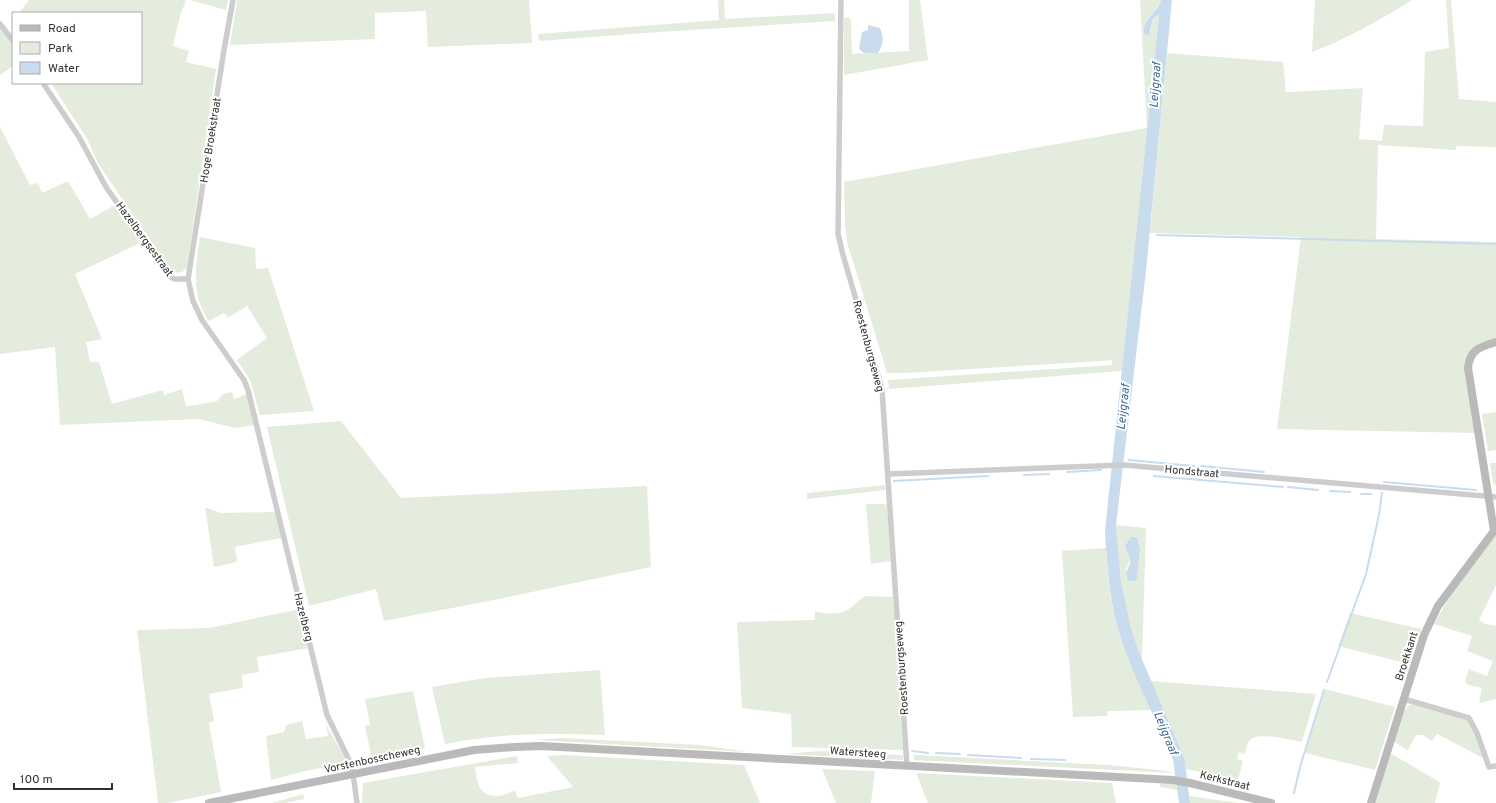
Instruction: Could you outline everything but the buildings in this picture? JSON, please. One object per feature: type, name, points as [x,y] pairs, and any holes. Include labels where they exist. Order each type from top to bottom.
[{"type":"street","name":"Hoge Broekstraat","points":[[188,280],[222,58],[233,0]]},
{"type":"street","name":"Roestenburgseweg","points":[[841,0],[838,234],[882,389],[908,766]]},
{"type":"street","points":[[0,24],[12,40]]},
{"type":"street","name":"Hazelbergsestraat","points":[[44,84],[79,137],[106,186],[168,274],[174,279],[188,280],[193,301],[202,320],[244,380],[265,456]]},
{"type":"street","name":"Broekkant","points":[[1371,803],[1424,635],[1438,606],[1495,530],[1493,497],[1468,368],[1471,355],[1475,350],[1496,342]]},
{"type":"street","name":"Hazelberg","points":[[265,456],[327,715],[349,758],[354,774],[357,803]]},
{"type":"street","name":"Hondstraat","points":[[888,474],[1124,465],[1493,497]]},
{"type":"street","points":[[1404,699],[1469,718],[1477,733],[1489,767],[1496,766]]},
{"type":"street","name":"Vorstenbosscheweg","points":[[209,803],[474,750],[541,746]]},
{"type":"street","name":"Watersteeg","points":[[541,746],[1173,780]]},
{"type":"street","name":"Kerkstraat","points":[[1173,780],[1188,782],[1271,803]]},
{"type":"green space","points":[[29,0],[186,0],[180,16],[173,46],[189,51],[186,62],[216,69],[187,267],[184,271],[179,273],[172,271],[105,174],[98,163],[86,137],[52,84],[142,84],[142,12],[20,12]]},
{"type":"green space","points":[[190,0],[228,0],[226,10]]},
{"type":"green space","points":[[237,0],[529,0],[532,43],[428,47],[426,11],[375,13],[375,39],[230,45]]},
{"type":"green space","points":[[718,0],[724,0],[725,19],[835,13],[835,21],[539,41],[538,34],[719,20]]},
{"type":"green space","points":[[909,0],[920,0],[928,60],[844,75],[844,18],[848,17],[851,20],[852,54],[909,51]]},
{"type":"green space","points":[[1140,0],[1161,0],[1157,8],[1147,20],[1150,33],[1153,18],[1157,14],[1159,15],[1122,371],[889,389],[888,380],[1112,365],[1112,360],[887,373],[847,242],[844,182],[1147,128]]},
{"type":"green space","points":[[1315,0],[1412,0],[1363,29],[1312,52]]},
{"type":"green space","points":[[1446,0],[1451,0],[1459,99],[1496,102],[1496,147],[1456,146],[1456,150],[1378,145],[1376,239],[1496,242],[1496,338],[1481,343],[1470,352],[1476,433],[1277,429],[1301,237],[1150,233],[1167,53],[1283,62],[1286,92],[1363,88],[1359,139],[1382,141],[1384,125],[1423,126],[1425,52],[1449,48]]},
{"type":"green space","points":[[0,28],[12,45],[12,67],[0,75]]},
{"type":"green space","points":[[0,127],[30,185],[38,183],[42,193],[68,181],[90,219],[113,206],[117,206],[142,242],[75,274],[102,339],[86,342],[90,362],[99,362],[112,404],[163,390],[164,395],[182,389],[186,406],[217,401],[223,394],[232,392],[234,399],[247,394],[256,425],[235,428],[199,419],[60,425],[55,347],[0,354]]},
{"type":"green space","points":[[200,237],[255,248],[256,269],[268,268],[314,411],[260,415],[250,380],[237,360],[267,338],[247,306],[228,318],[224,313],[209,321],[199,301],[197,290],[196,269]]},
{"type":"green space","points":[[1496,412],[1496,450],[1488,451],[1482,414]]},
{"type":"green space","points":[[341,421],[401,498],[647,486],[651,567],[489,601],[384,621],[376,589],[309,606],[267,427]]},
{"type":"green space","points":[[1490,463],[1496,463],[1496,486],[1493,483]]},
{"type":"green space","points":[[885,485],[886,490],[807,499],[807,493]]},
{"type":"green space","points":[[866,504],[887,505],[891,561],[871,564]]},
{"type":"green space","points":[[205,507],[220,513],[276,512],[282,538],[235,547],[237,562],[214,567]]},
{"type":"green space","points":[[1116,525],[1146,528],[1142,661],[1131,628],[1123,594]],"holes":[[[1138,539],[1140,551],[1137,578],[1126,570],[1130,559],[1125,546]]]},
{"type":"green space","points":[[1496,532],[1496,585],[1479,620],[1485,624],[1496,626],[1496,699],[1479,703],[1482,688],[1469,685],[1465,682],[1469,669],[1487,676],[1493,661],[1467,651],[1472,636],[1434,624],[1448,600]]},
{"type":"green space","points":[[1106,548],[1111,595],[1118,631],[1152,710],[1108,711],[1107,716],[1073,717],[1062,551]]},
{"type":"green space","points":[[867,596],[893,597],[903,750],[792,747],[791,714],[742,708],[737,622],[815,620],[815,611],[823,613],[837,613],[846,611]]},
{"type":"green space","points":[[300,609],[309,648],[257,657],[259,672],[242,675],[243,688],[209,694],[214,721],[209,723],[221,792],[168,803],[158,803],[137,630],[209,628]]},
{"type":"green space","points":[[1350,613],[1421,629],[1409,664],[1338,646]]},
{"type":"green space","points":[[600,670],[605,735],[565,734],[505,736],[465,740],[445,744],[432,687],[485,678]]},
{"type":"green space","points":[[1151,681],[1316,694],[1302,742],[1268,736],[1255,737],[1251,739],[1245,754],[1239,752],[1237,759],[1243,761],[1238,780],[1186,769],[1181,750]]},
{"type":"green space","points":[[1325,689],[1395,707],[1375,770],[1305,753]]},
{"type":"green space","points":[[413,691],[425,748],[372,759],[365,726],[370,725],[365,699]]},
{"type":"green space","points":[[1413,703],[1472,719],[1483,758],[1437,734],[1432,741],[1423,735],[1416,735],[1408,750],[1394,742],[1402,715]]},
{"type":"green space","points":[[302,721],[306,739],[328,736],[326,721],[328,728],[348,763],[305,771],[271,780],[266,736],[284,732],[286,725]]},
{"type":"green space","points":[[560,738],[701,745],[749,752],[535,740]]},
{"type":"green space","points":[[819,751],[903,755],[903,760],[785,754]]},
{"type":"green space","points":[[1390,753],[1440,783],[1435,803],[1375,803]]},
{"type":"green space","points":[[564,755],[744,765],[760,803],[362,803],[363,783],[517,756],[518,763],[475,767],[476,777],[482,791],[491,796],[497,796],[515,791],[518,798],[573,787],[547,756]]},
{"type":"green space","points":[[914,755],[1108,765],[1175,773],[914,760]]},
{"type":"green space","points":[[822,769],[875,771],[871,803],[836,803]]},
{"type":"green space","points":[[916,773],[1112,783],[1116,803],[928,803]]},
{"type":"green space","points":[[1160,784],[1176,784],[1177,790],[1160,787]]},
{"type":"green space","points":[[303,794],[304,799],[286,803],[272,803]]},
{"type":"green space","points":[[1189,796],[1239,803],[1190,803]]},
{"type":"water","name":"Leijgraaf","points":[[1161,0],[1172,0],[1146,271],[1116,525],[1121,581],[1130,625],[1138,650],[1181,750],[1185,762],[1190,803],[1179,803],[1173,760],[1169,748],[1138,683],[1122,642],[1112,602],[1108,574],[1105,531],[1159,15],[1153,18],[1149,35],[1144,34],[1144,28],[1148,19],[1157,9]]},
{"type":"water","points":[[868,25],[880,28],[883,38],[878,53],[864,53],[859,49],[862,32],[868,30]]},
{"type":"water","points":[[1131,537],[1138,539],[1140,551],[1137,578],[1135,581],[1129,581],[1127,576],[1130,560],[1125,546]]},
{"type":"waterway","points":[[1157,235],[1496,244]]},
{"type":"waterway","points":[[1129,460],[1194,466]]},
{"type":"waterway","points":[[1201,466],[1264,472]]},
{"type":"waterway","points":[[1067,472],[1101,470]]},
{"type":"waterway","points":[[1024,475],[1049,474]]},
{"type":"waterway","points":[[894,481],[988,476]]},
{"type":"waterway","points":[[1154,476],[1283,487]]},
{"type":"waterway","points":[[1384,482],[1476,490]]},
{"type":"waterway","points":[[1288,487],[1318,490]]},
{"type":"waterway","points":[[1330,491],[1350,492]]},
{"type":"waterway","points":[[1327,682],[1366,574],[1379,515],[1382,493]]},
{"type":"waterway","points":[[1361,494],[1371,494]]},
{"type":"waterway","points":[[1294,793],[1300,767],[1324,690]]},
{"type":"waterway","points":[[912,751],[928,753]]},
{"type":"waterway","points":[[936,753],[960,754]]},
{"type":"waterway","points":[[968,755],[1021,758]]},
{"type":"waterway","points":[[1031,759],[1065,760]]}]
